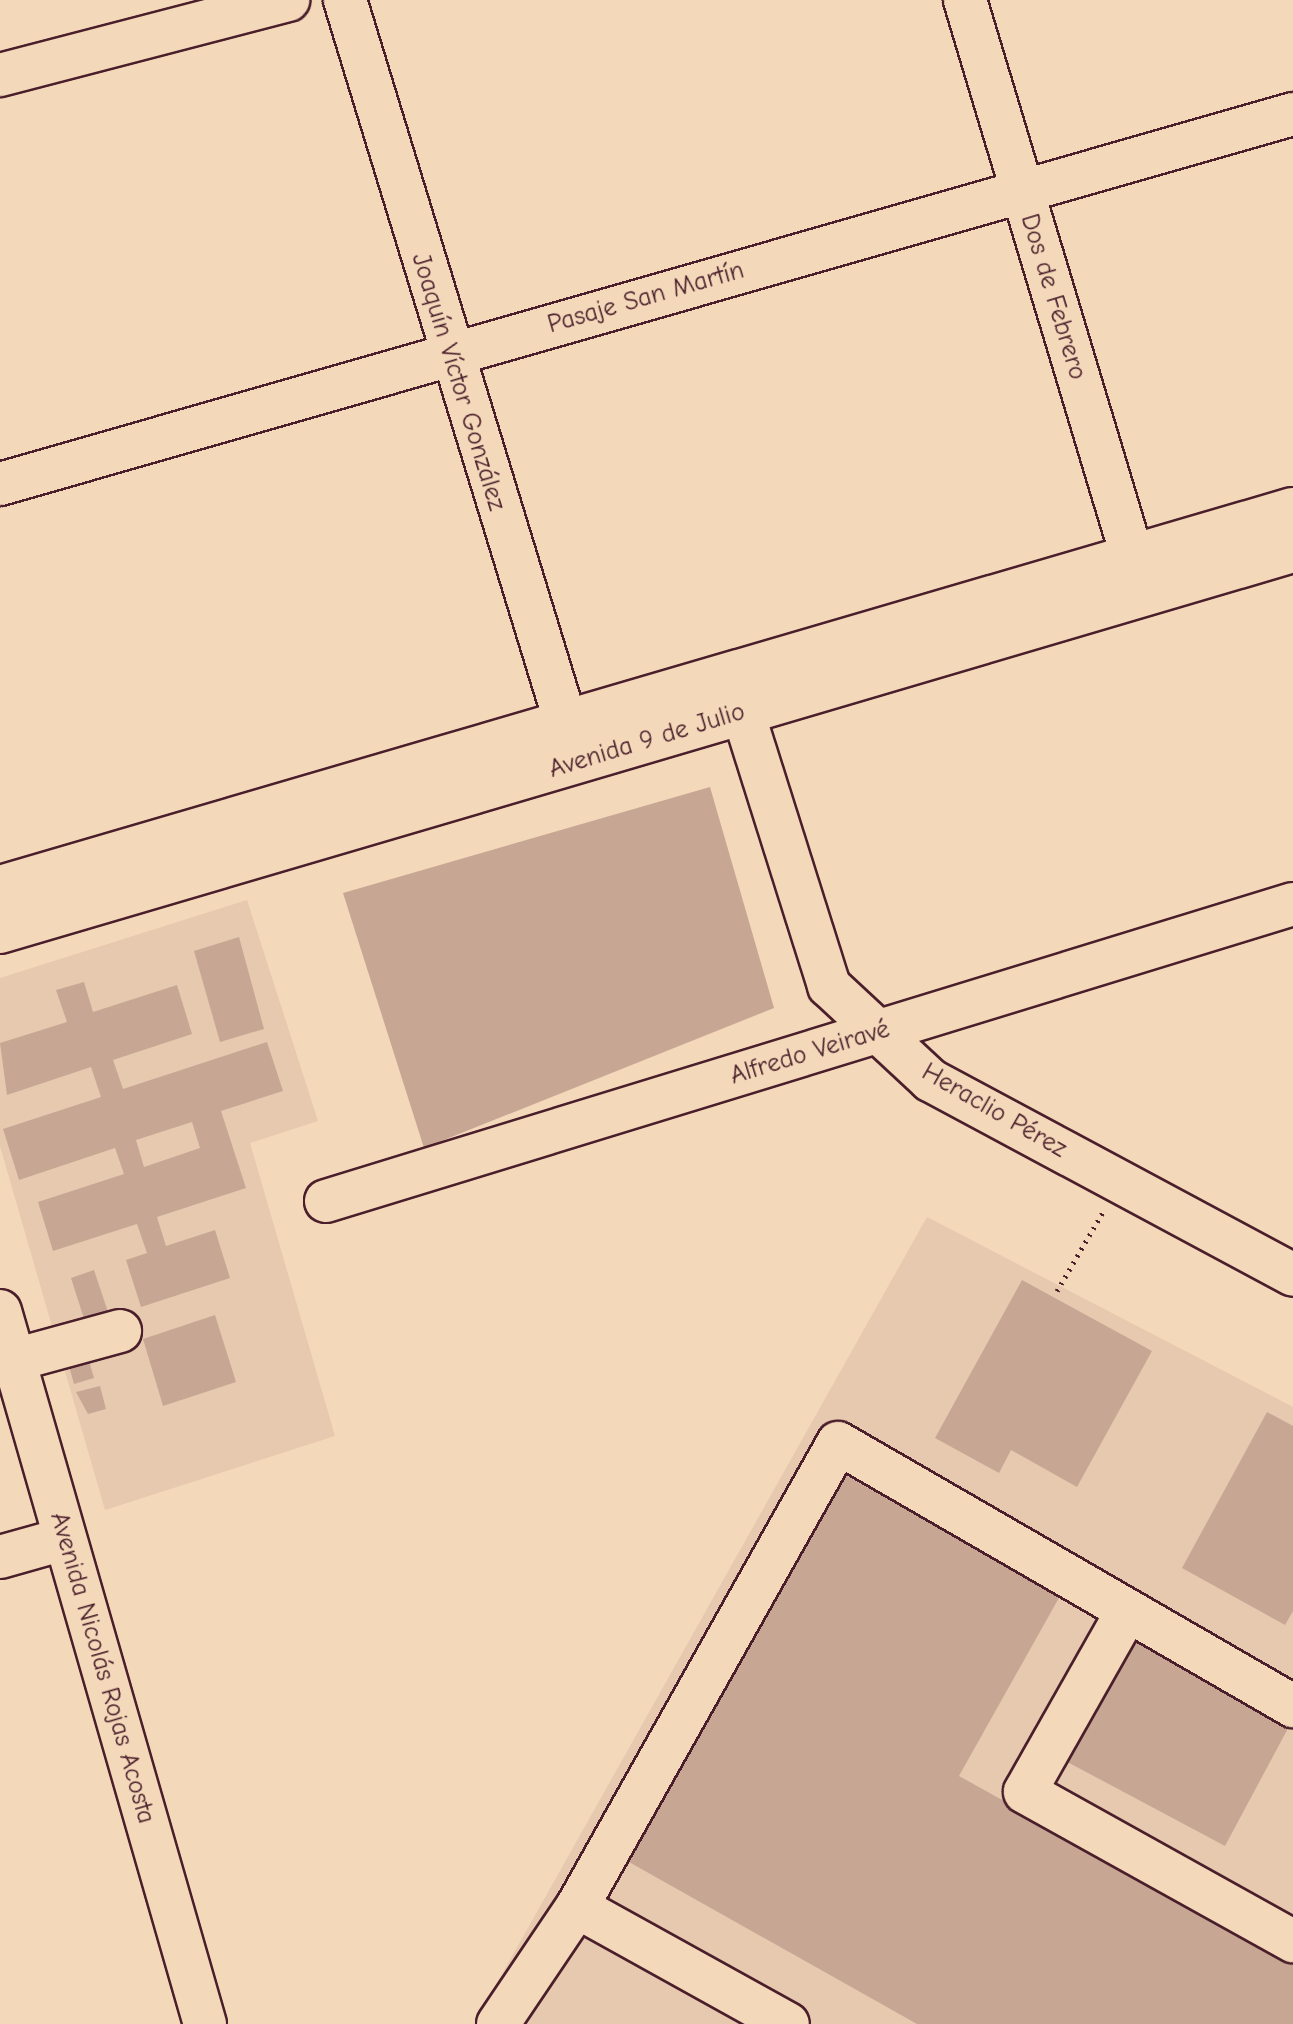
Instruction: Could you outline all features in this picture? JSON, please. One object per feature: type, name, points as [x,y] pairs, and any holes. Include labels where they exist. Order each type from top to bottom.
[{"type":"main road","name":"Avenida 9 de Julio","points":[[0,931],[572,743],[1139,574],[1293,510]]},
{"type":"main road","name":"Avenida 9 de Julio","points":[[1139,574],[1293,550]]},
{"type":"main road","name":"Avenida 9 de Julio","points":[[0,888],[572,743]]},
{"type":"street","points":[[0,75],[288,0]]},
{"type":"street","name":"Joaquín Víctor González","points":[[345,0],[448,355],[572,743]]},
{"type":"street","name":"Dos de Febrero","points":[[965,0],[1020,191],[1139,574]]},
{"type":"street","name":"Pasaje San Martín","points":[[0,484],[1293,114]]},
{"type":"street","name":"Heraclio Pérez","points":[[737,694],[829,986],[930,1080],[1293,1275]]},
{"type":"street","points":[[1274,909],[1293,936]]},
{"type":"street","name":"Alfredo Veiravé","points":[[326,1201],[1274,909]]},
{"type":"street","name":"Avenida Nicolás Rojas Acosta","points":[[0,1311],[205,2024]]},
{"type":"street","points":[[14,1360],[120,1331]]},
{"type":"street","points":[[498,2024],[577,1907],[838,1443],[1125,1615],[1293,1706]]},
{"type":"street","points":[[0,1557],[64,1539]]},
{"type":"street","points":[[1125,1615],[1025,1792],[1293,1941]]},
{"type":"street","points":[[577,1907],[788,2024]]},
{"type":"path","points":[[1057,1291],[1120,1183]]},
{"type":"shaded area","points":[[247,900],[318,1121],[250,1143],[335,1436],[105,1510],[0,1146],[0,978]]},
{"type":"shaded area","points":[[927,1217],[1293,1407],[1293,2024],[474,2024]]},
{"type":"building","points":[[710,787],[774,1008],[424,1148],[343,893]]},
{"type":"building","points":[[239,937],[264,1029],[220,1042],[194,951]]},
{"type":"building","points":[[84,982],[93,1012],[177,985],[192,1034],[113,1060],[123,1089],[267,1042],[283,1091],[221,1111],[246,1188],[157,1217],[166,1246],[215,1230],[230,1278],[141,1307],[126,1260],[147,1253],[137,1224],[53,1251],[38,1202],[124,1174],[115,1148],[19,1180],[3,1129],[101,1097],[91,1067],[7,1095],[0,1043],[67,1022],[56,990]],"holes":[[[192,1122],[200,1148],[144,1167],[136,1140]]]},
{"type":"building","points":[[94,1270],[110,1318],[86,1325],[71,1278]]},
{"type":"building","points":[[1022,1280],[1152,1351],[1077,1487],[1011,1450],[999,1473],[935,1438]]},
{"type":"building","points":[[215,1315],[236,1382],[163,1406],[143,1339]]},
{"type":"building","points":[[87,1354],[94,1378],[74,1384],[67,1359]]},
{"type":"building","points":[[100,1386],[106,1409],[88,1414],[76,1392]]},
{"type":"building","points":[[1267,1412],[1293,1426],[1293,1611],[1285,1625],[1182,1568]]},
{"type":"building","points":[[845,1475],[1060,1596],[959,1776],[1293,1962],[1293,2024],[917,2024],[629,1862]]},
{"type":"building","points":[[1127,1627],[1293,1719],[1225,1846],[1058,1757]]}]
